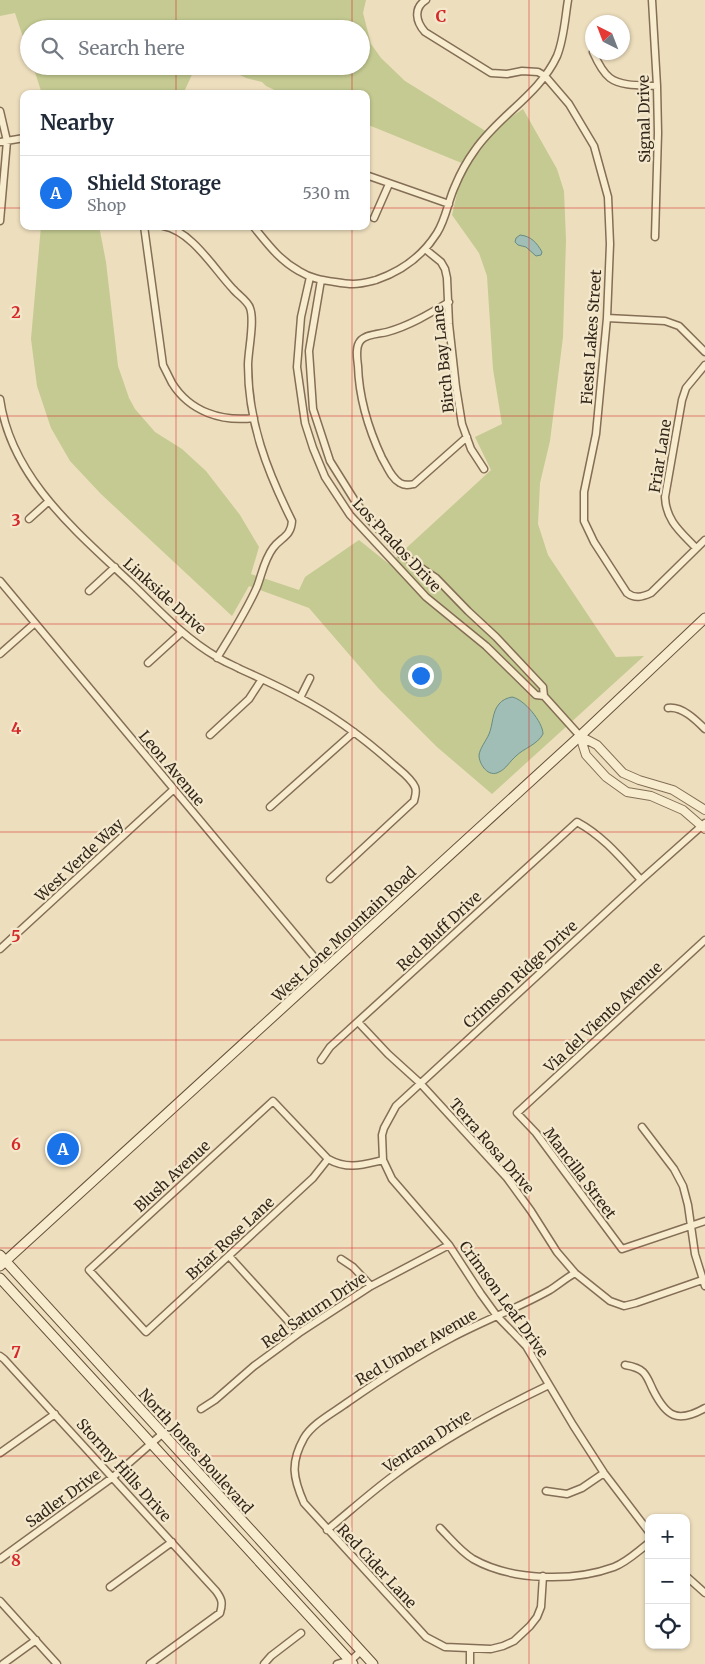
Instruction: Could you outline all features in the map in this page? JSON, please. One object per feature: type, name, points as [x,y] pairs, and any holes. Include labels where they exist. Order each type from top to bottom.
[{"type":"main road","name":"West Lone Mountain Road","points":[[2,1261],[325,970],[580,736],[705,618]]},
{"type":"main road","name":"North Jones Boulevard","points":[[2,1261],[373,1664]]},
{"type":"main road","name":"North Jones Boulevard","points":[[0,1278],[350,1663]]},
{"type":"street","points":[[426,0],[420,5],[417,14],[418,24],[425,32],[491,73],[507,74],[522,70],[538,72],[545,76]]},
{"type":"street","points":[[256,230],[280,258],[310,277],[322,280],[353,284],[364,283],[393,274],[411,263],[438,232],[455,186],[469,159],[483,139],[494,126],[527,98],[545,76],[557,55],[563,35],[568,0]]},
{"type":"street","name":"Signal Drive","points":[[652,0],[658,133],[655,237]]},
{"type":"street","points":[[596,60],[611,79],[630,85],[657,86]]},
{"type":"street","name":"Fiesta Lakes Street","points":[[545,76],[568,104],[594,146],[608,197],[610,244],[607,318],[596,434],[584,492],[584,521],[594,542],[627,593],[636,598],[651,593],[696,548]]},
{"type":"street","points":[[0,111],[3,142],[0,221]]},
{"type":"street","points":[[3,142],[20,139]]},
{"type":"street","points":[[370,176],[449,204]]},
{"type":"street","points":[[374,218],[389,184]]},
{"type":"street","points":[[145,230],[164,365],[172,384],[185,399],[204,412],[226,419],[254,418]]},
{"type":"street","points":[[174,230],[185,236],[207,257],[250,307],[248,366],[252,409],[262,450],[273,483],[292,521],[292,528],[289,534],[274,547],[264,563],[258,585],[217,658]]},
{"type":"street","name":"Birch Bay Lane","points":[[425,249],[441,262],[445,269],[449,302],[449,324],[462,424],[470,449],[484,470]]},
{"type":"street","name":"Los Prados Drive","points":[[310,277],[301,318],[297,367],[305,423],[325,477],[350,516],[426,597],[486,646],[536,695],[544,696]]},
{"type":"street","name":"Los Prados Drive","points":[[322,280],[309,351],[313,409],[330,461],[354,501],[368,518],[402,555],[436,578],[496,637],[543,687],[544,696],[580,736]]},
{"type":"street","points":[[449,302],[421,319],[388,331],[366,336],[361,340],[358,344],[357,362],[359,388],[372,436],[388,469],[401,484],[408,486],[414,484],[467,437]]},
{"type":"street","points":[[607,318],[665,321],[679,326],[705,352]]},
{"type":"street","name":"Friar Lane","points":[[696,548],[670,519],[665,508],[664,497],[682,400],[686,388],[705,365]]},
{"type":"street","name":"Linkside Drive","points":[[0,398],[1,417],[20,460],[31,478],[68,523],[182,632],[217,658],[300,698],[354,732],[370,743],[408,777],[414,786],[416,794],[414,802],[330,879]]},
{"type":"street","points":[[29,519],[49,501]]},
{"type":"street","points":[[696,548],[705,540]]},
{"type":"street","points":[[89,591],[115,567]]},
{"type":"street","name":"Leon Avenue","points":[[0,581],[325,970]]},
{"type":"street","points":[[0,654],[35,623]]},
{"type":"street","points":[[148,663],[182,632]]},
{"type":"street","points":[[300,698],[310,678]]},
{"type":"street","points":[[210,735],[249,699],[262,679]]},
{"type":"street","points":[[668,708],[674,707],[695,719],[705,729]]},
{"type":"street","points":[[270,807],[354,732]]},
{"type":"street","points":[[580,736],[597,745],[623,773],[673,790],[705,810]]},
{"type":"street","points":[[580,736],[586,755],[606,777],[627,792],[651,796],[683,810],[704,826]]},
{"type":"street","name":"West Verde Way","points":[[0,949],[174,789]]},
{"type":"street","name":"Red Bluff Drive","points":[[321,1060],[330,1048],[577,822],[604,840],[641,880]]},
{"type":"street","name":"Crimson Ridge Drive","points":[[383,1160],[382,1135],[396,1106],[641,880],[704,826]]},
{"type":"street","name":"Via del Viento Avenue","points":[[517,1113],[705,940]]},
{"type":"street","name":"Terra Rosa Drive","points":[[358,1022],[388,1054],[420,1083],[507,1178],[557,1252],[575,1273],[610,1301],[624,1306],[704,1281]]},
{"type":"street","name":"Blush Avenue","points":[[146,1332],[89,1270],[273,1100],[328,1159]]},
{"type":"street","name":"Mancilla Street","points":[[517,1113],[536,1133],[622,1249],[691,1226]]},
{"type":"street","points":[[642,1127],[674,1169],[683,1186],[688,1205],[695,1254],[704,1281]]},
{"type":"street","points":[[328,1159],[353,1167],[383,1160]]},
{"type":"street","name":"Briar Rose Lane","points":[[146,1332],[313,1178],[328,1159]]},
{"type":"street","name":"Crimson Leaf Drive","points":[[383,1160],[392,1179],[449,1245],[497,1316],[526,1346],[604,1473],[645,1527]]},
{"type":"street","points":[[691,1226],[705,1222]]},
{"type":"street","name":"Red Saturn Drive","points":[[201,1409],[299,1333],[371,1286],[415,1261],[449,1245]]},
{"type":"street","points":[[229,1256],[299,1333]]},
{"type":"street","points":[[341,1259],[371,1286]]},
{"type":"street","name":"Red Umber Avenue","points":[[294,1468],[296,1456],[305,1437],[317,1424],[362,1392],[451,1338],[550,1290],[575,1273]]},
{"type":"street","name":"Stormy Hills Drive","points":[[0,1356],[113,1477],[222,1599],[220,1613],[150,1664]]},
{"type":"street","points":[[625,1365],[640,1369],[645,1374],[660,1403],[666,1411],[675,1416],[685,1417],[705,1408]]},
{"type":"street","name":"Ventana Drive","points":[[327,1530],[393,1476],[453,1436],[515,1402],[549,1386]]},
{"type":"street","points":[[0,1453],[55,1414]]},
{"type":"street","name":"Sadler Drive","points":[[0,1559],[113,1477],[162,1434]]},
{"type":"street","name":"Red Cider Lane","points":[[294,1468],[296,1483],[304,1503],[426,1637],[445,1647],[491,1649],[514,1641],[537,1617],[541,1607],[543,1576]]},
{"type":"street","points":[[546,1491],[567,1494],[582,1488],[604,1473]]},
{"type":"street","points":[[440,1528],[463,1551],[482,1563],[511,1573],[543,1576],[577,1576],[615,1566],[628,1560],[645,1546]]},
{"type":"street","points":[[110,1587],[172,1542]]},
{"type":"street","points":[[690,1580],[705,1593]]},
{"type":"street","points":[[0,1602],[57,1664]]},
{"type":"street","points":[[264,1664],[271,1656],[301,1633]]},
{"type":"street","points":[[3,1664],[36,1640]]},
{"type":"street","points":[[470,1649],[470,1664]]},
{"type":"street","points":[[337,1664],[350,1663],[361,1650]]},
{"type":"green space","points":[[0,0],[366,0],[363,13],[365,20],[20,20],[20,28],[15,13],[0,16]]},
{"type":"green space","points":[[370,40],[381,58],[405,81],[492,135],[507,120],[523,109],[557,169],[564,191],[566,240],[563,337],[550,441],[540,483],[538,524],[548,555],[616,657],[644,656],[492,794],[437,747],[379,689],[309,608],[249,586],[232,616],[101,494],[70,461],[51,428],[37,386],[31,339],[41,230],[100,230],[106,262],[118,366],[129,398],[135,409],[155,432],[182,449],[206,471],[240,515],[259,547],[251,574],[299,590],[305,577],[359,540],[389,564],[491,470],[475,437],[502,424],[493,369],[487,276],[479,253],[452,215],[458,189],[469,166],[370,126],[370,90],[274,90],[262,82],[240,75],[370,75]]},
{"type":"green space","points":[[36,75],[192,75],[185,90],[41,90]]},
{"type":"water","points":[[520,235],[533,240],[542,252],[541,255],[536,256],[526,247],[518,245],[515,242],[516,238]]},
{"type":"water","points":[[512,697],[527,706],[540,723],[543,734],[537,741],[519,753],[504,769],[495,773],[488,772],[479,759],[479,755],[489,734],[497,707],[503,700]]},
{"type":"place","name":"Shield Storage","points":[[63,1149]]}]
